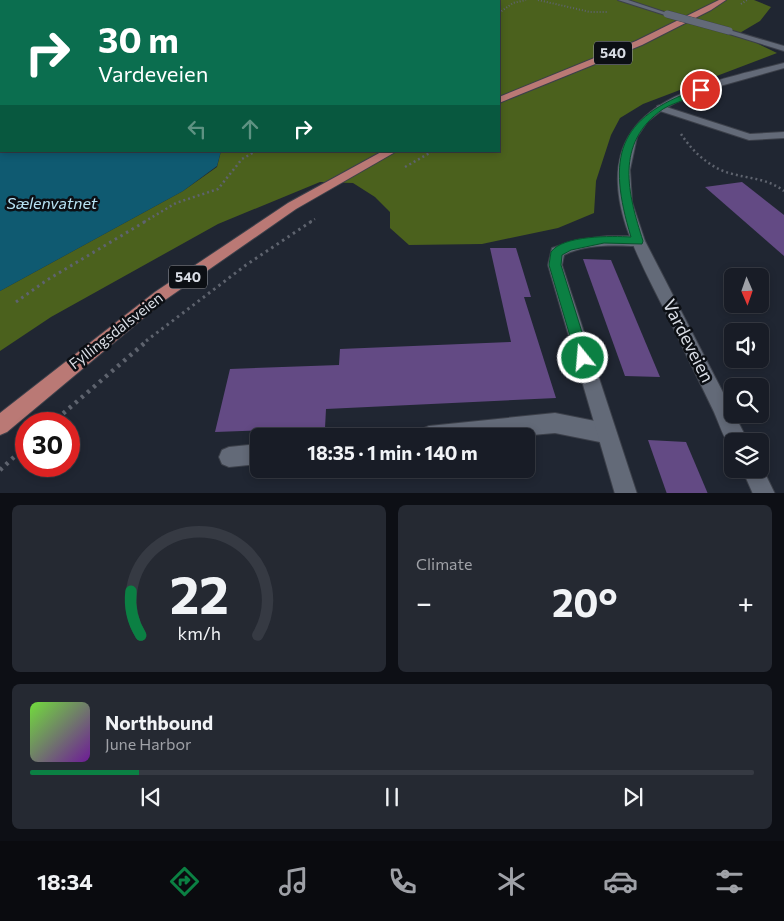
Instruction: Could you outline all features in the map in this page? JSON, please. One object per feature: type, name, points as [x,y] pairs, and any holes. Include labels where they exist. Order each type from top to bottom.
[{"type":"main road","points":[[621,0],[730,31],[784,49]]},
{"type":"main road","name":"540","points":[[500,100],[639,43],[709,10],[723,0]]},
{"type":"main road","points":[[764,42],[781,38]]},
{"type":"main road","name":"Vardeveien","points":[[734,433],[638,241],[626,202],[623,176],[628,149],[635,132],[644,121],[660,108],[672,100],[784,65]]},
{"type":"main road","points":[[660,108],[750,137],[784,135]]},
{"type":"main road","name":"Fyllingsdalsveien","points":[[0,425],[160,296],[292,206],[390,152]]},
{"type":"main road","points":[[626,493],[605,433],[555,265],[557,252],[568,247],[604,240],[638,241]]},
{"type":"main road","points":[[507,428],[555,423],[605,433]]},
{"type":"main road","points":[[229,457],[250,455]]},
{"type":"main road","points":[[757,478],[764,493]]},
{"type":"path","points":[[500,11],[513,3],[526,0]]},
{"type":"path","points":[[538,0],[568,8],[600,13],[610,12],[632,4]]},
{"type":"path","points":[[674,114],[676,127],[683,138],[716,168],[731,174],[761,178],[784,191]]},
{"type":"path","points":[[16,302],[47,280],[176,203],[218,189],[242,159],[254,152]]},
{"type":"path","points":[[402,168],[431,152]]},
{"type":"path","name":"Fyllingsdalsveien","points":[[64,412],[124,359],[220,285],[321,216]]},
{"type":"path","points":[[0,470],[15,456]]},
{"type":"green space","points":[[500,0],[754,0],[771,7],[760,21],[738,34],[777,53],[643,104],[620,118],[611,135],[596,181],[594,213],[558,228],[482,244],[409,245],[390,228],[390,212],[375,197],[353,183],[320,182],[218,224],[51,317],[0,351],[0,291],[183,191],[217,167],[221,152],[500,152]]},
{"type":"water","name":"Sælenvatnet","points":[[0,152],[221,152],[217,166],[183,191],[0,291]]},
{"type":"building","points":[[742,182],[784,215],[784,256],[705,187]]},
{"type":"building","points":[[490,248],[516,248],[531,297],[524,297],[556,398],[326,409],[325,428],[250,428],[250,431],[215,432],[230,369],[339,365],[340,349],[511,342]]},
{"type":"building","points":[[583,259],[611,260],[660,377],[625,376]]},
{"type":"building","points":[[648,440],[686,442],[708,493],[667,493]]},
{"type":"route","points":[[583,358],[555,265],[557,252],[568,247],[604,240],[638,241],[626,202],[623,176],[628,149],[635,132],[644,121],[672,100],[701,90]]}]
